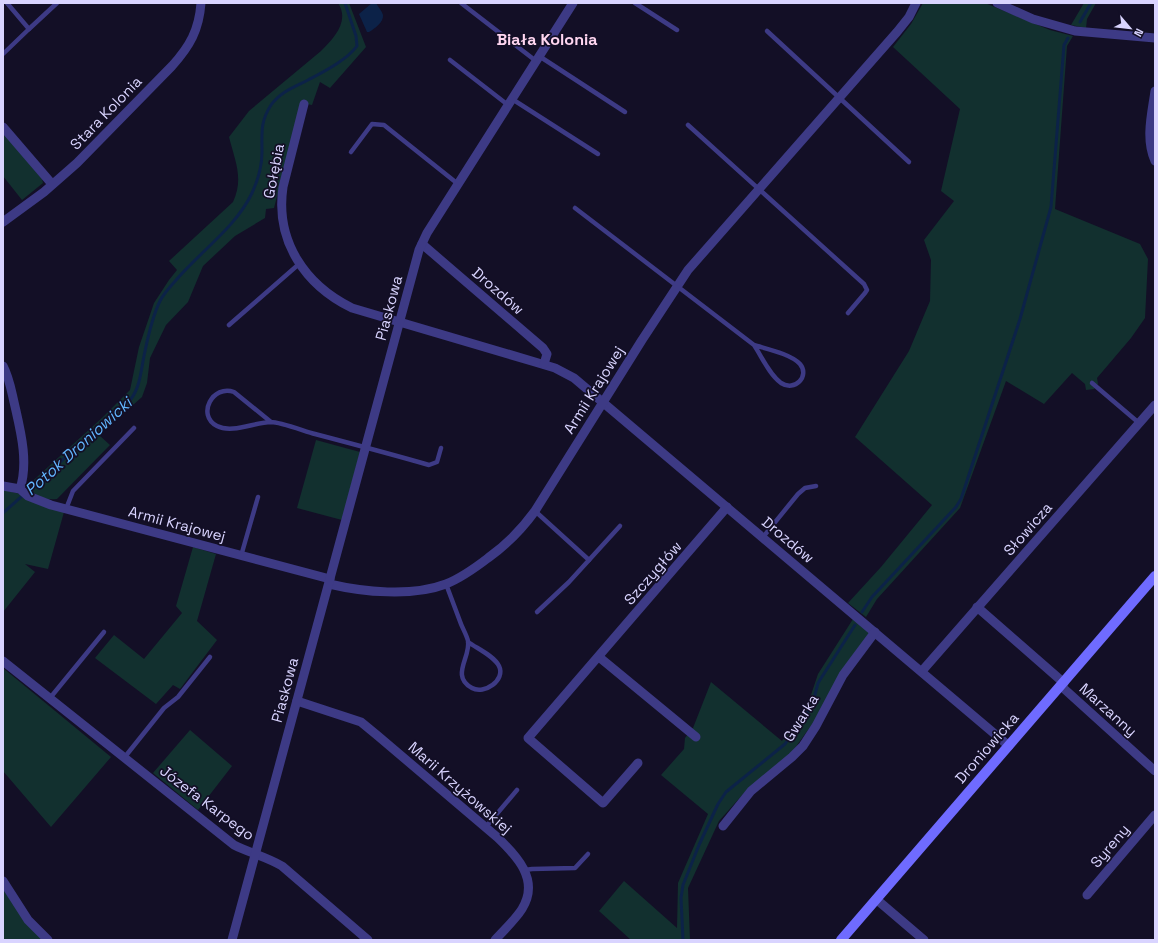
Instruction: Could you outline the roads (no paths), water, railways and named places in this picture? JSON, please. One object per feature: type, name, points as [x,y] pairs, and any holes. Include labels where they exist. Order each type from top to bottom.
[{"type":"street","name":"Stara Kolonia","points":[[3,222],[77,163],[172,66],[186,50],[195,35],[201,3]]},
{"type":"street","name":"Piaskowa","points":[[232,940],[399,323],[422,244],[427,233],[573,3]]},
{"type":"street","name":"Armii Krajowej","points":[[3,486],[24,492],[66,509],[365,591],[397,592],[424,589],[446,584],[465,574],[494,554],[515,535],[535,511],[602,402],[677,285],[692,265],[904,25],[916,3]]},
{"type":"street","points":[[997,3],[1033,19],[1060,28],[1075,31],[1155,38]]},
{"type":"street","points":[[1155,91],[1150,136],[1151,149],[1155,161]]},
{"type":"street","name":"Gołębia","points":[[304,104],[281,199],[283,227],[288,243],[299,264],[314,281],[343,304],[399,323]]},
{"type":"street","points":[[3,127],[52,184]]},
{"type":"street","name":"Drozdów","points":[[422,244],[543,348],[547,354],[544,364]]},
{"type":"street","name":"Drozdów","points":[[399,323],[544,364],[574,378],[1009,746]]},
{"type":"street","points":[[3,366],[8,375],[21,434],[23,449],[24,492]]},
{"type":"street","name":"Słowicza","points":[[922,671],[1155,405]]},
{"type":"street","name":"Szczygłów","points":[[638,762],[603,803],[528,738],[727,507]]},
{"type":"street","name":"Droniowicka","points":[[841,940],[1155,576]]},
{"type":"street","name":"Marzanny","points":[[977,607],[1155,771]]},
{"type":"street","name":"Gwarka","points":[[723,826],[751,791],[803,746],[843,675],[875,632]]},
{"type":"street","points":[[599,657],[696,737]]},
{"type":"street","name":"Józefa Karpego","points":[[3,661],[234,844],[282,866],[368,940]]},
{"type":"street","name":"Marii Krzyżowskiej","points":[[297,701],[361,722],[514,854],[525,870],[528,879],[526,900],[522,909],[495,940]]},
{"type":"street","name":"Syreny","points":[[1087,895],[1155,815]]},
{"type":"street","points":[[3,881],[28,920],[48,940]]},
{"type":"street","points":[[876,899],[923,940]]},
{"type":"lane","points":[[7,3],[29,29]]},
{"type":"lane","points":[[3,54],[57,3]]},
{"type":"lane","points":[[460,3],[538,59],[625,112]]},
{"type":"lane","points":[[635,3],[677,30]]},
{"type":"lane","points":[[767,31],[909,162]]},
{"type":"lane","points":[[450,60],[510,102],[598,154]]},
{"type":"lane","points":[[351,152],[372,124],[381,124],[458,184]]},
{"type":"lane","points":[[688,125],[866,287],[867,290],[865,293],[848,313]]},
{"type":"lane","points":[[575,208],[754,345],[786,356],[799,363],[803,370],[803,375],[799,382],[789,386],[777,380],[754,345]]},
{"type":"lane","points":[[229,325],[299,264]]},
{"type":"lane","points":[[1092,382],[1139,423]]},
{"type":"lane","points":[[271,422],[230,429],[221,428],[211,421],[208,406],[214,395],[223,391],[230,391],[234,392],[271,422],[366,448],[429,464],[437,460],[441,448]]},
{"type":"lane","points":[[66,509],[73,491],[134,428]]},
{"type":"lane","points":[[763,537],[802,490],[809,486],[816,486]]},
{"type":"lane","points":[[241,556],[258,497]]},
{"type":"lane","points":[[535,511],[589,560]]},
{"type":"lane","points":[[537,612],[569,582],[620,526]]},
{"type":"lane","points":[[446,584],[468,642],[462,678],[471,688],[478,690],[485,689],[499,678],[499,666],[492,658],[468,642]]},
{"type":"lane","points":[[50,698],[104,632]]},
{"type":"lane","points":[[124,758],[164,708],[178,697],[210,657]]},
{"type":"lane","points":[[485,828],[517,790]]},
{"type":"lane","points":[[525,870],[575,868],[588,854]]},
{"type":"water","points":[[372,3],[376,3],[383,15],[383,18],[376,27],[367,32],[359,14]]},
{"type":"waterway","name":"Potok Droniowicki","points":[[3,513],[131,399],[141,373],[150,328],[157,307],[162,298],[186,269],[228,228],[237,217],[252,193],[258,178],[261,162],[263,122],[267,111],[275,100],[288,90],[341,61],[357,46],[356,36],[345,3]]},
{"type":"waterway","points":[[1080,22],[1091,3]]},
{"type":"waterway","points":[[862,612],[872,597],[956,507],[961,499],[1020,319],[1051,207],[1064,45],[1068,38]]},
{"type":"waterway","points":[[683,940],[681,898],[683,885],[718,804],[726,792],[785,744],[812,706],[818,683],[855,625]]},
{"type":"district","name":"Biała Kolonia","points":[[547,39]]}]
